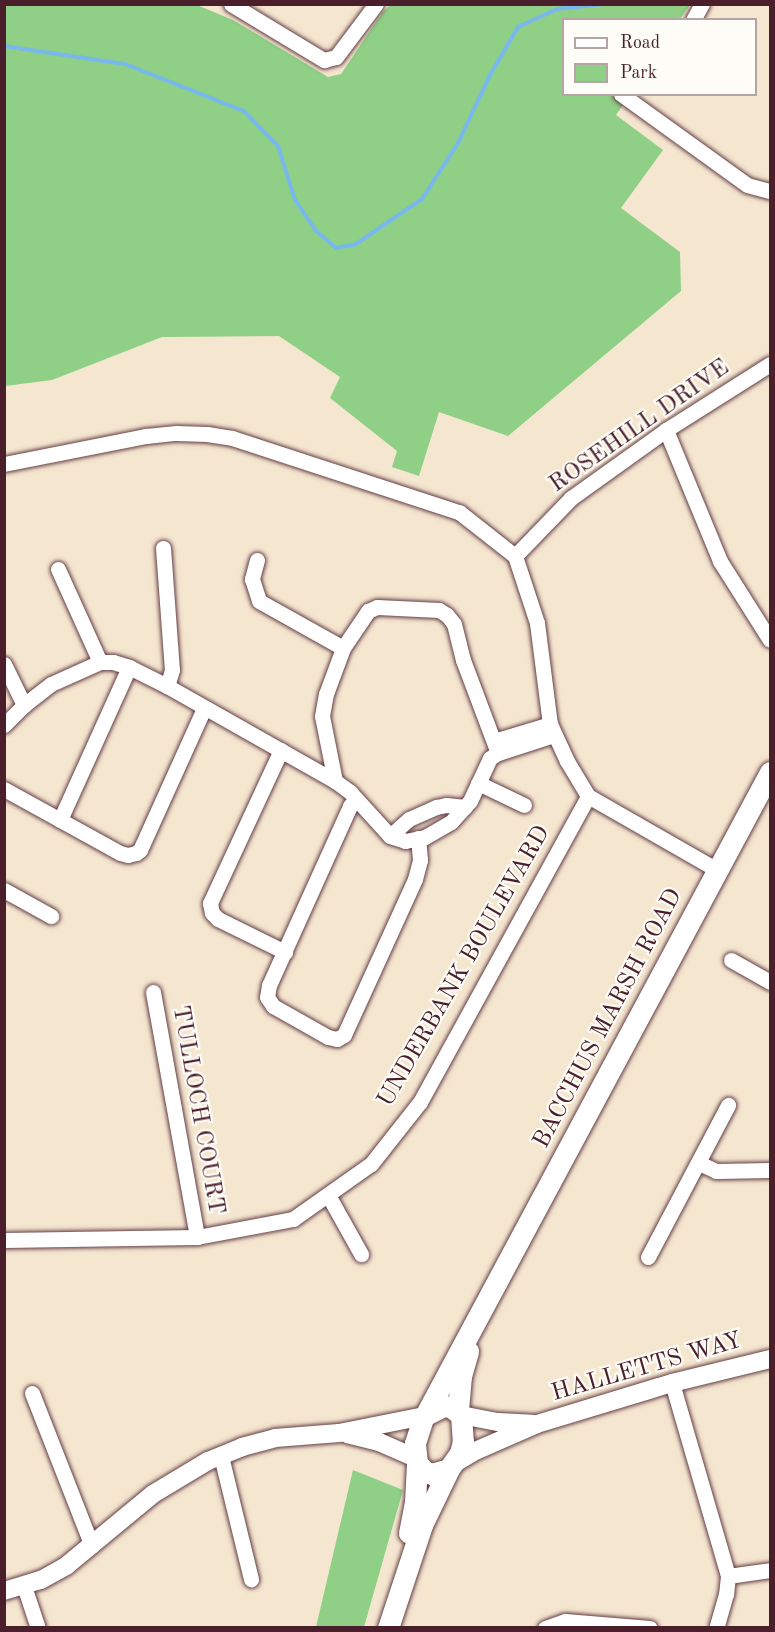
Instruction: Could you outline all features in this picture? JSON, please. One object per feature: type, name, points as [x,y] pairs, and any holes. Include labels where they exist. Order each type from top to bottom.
[{"type":"main road","name":"BACCHUS MARSH ROAD","points":[[426,1414],[771,772]]},
{"type":"main road","name":"BACCHUS MARSH ROAD","points":[[459,1413],[465,1360],[494,1290]]},
{"type":"main road","points":[[388,1628],[404,1572],[434,1495],[452,1466],[463,1441],[459,1413],[444,1406],[426,1414],[417,1432],[415,1502],[404,1572]]},
{"type":"main road","points":[[417,1461],[424,1470],[432,1474],[452,1466]]},
{"type":"street","points":[[231,4],[324,60],[336,57],[376,4]]},
{"type":"street","points":[[694,18],[702,4]]},
{"type":"street","points":[[642,100],[747,184],[771,191]]},
{"type":"street","name":"ROSEHILL DRIVE","points":[[515,556],[571,498],[666,430],[771,364]]},
{"type":"street","points":[[666,430],[720,561],[770,639]]},
{"type":"street","points":[[4,464],[156,435],[176,433],[232,438],[459,512],[515,556],[537,623],[552,729],[588,796],[717,870]]},
{"type":"street","points":[[163,548],[172,670],[167,686]]},
{"type":"street","points":[[257,560],[252,579],[259,601],[344,648]]},
{"type":"street","points":[[58,568],[100,662]]},
{"type":"street","points":[[335,781],[330,766],[322,716],[331,676],[344,648],[368,610],[377,607],[439,610],[447,615],[454,624],[463,660],[496,747]]},
{"type":"street","points":[[4,726],[24,705],[51,684],[100,662],[113,662],[129,667],[167,686],[335,781],[356,799],[390,837],[405,842],[451,822],[465,807],[496,747],[552,729]]},
{"type":"street","points":[[4,664],[24,705]]},
{"type":"street","points":[[60,820],[129,667]]},
{"type":"street","points":[[4,789],[120,853],[128,855],[140,850],[204,708]]},
{"type":"street","points":[[281,750],[210,903],[212,914],[218,919],[285,952]]},
{"type":"street","points":[[478,783],[524,805]]},
{"type":"street","name":"UNDERBANK BOULEVARD","points":[[4,1240],[197,1237],[292,1220],[371,1164],[420,1102],[588,796]]},
{"type":"street","points":[[356,799],[350,806],[269,985],[267,997],[273,1006],[307,1027],[338,1039],[351,1023],[415,879],[420,860],[418,838]]},
{"type":"street","points":[[390,837],[409,819],[436,807],[446,805],[465,807]]},
{"type":"street","points":[[4,890],[51,916]]},
{"type":"street","points":[[731,960],[771,982]]},
{"type":"street","name":"TULLOCH COURT","points":[[153,992],[197,1237]]},
{"type":"street","points":[[648,1257],[728,1105]]},
{"type":"street","points":[[699,1163],[716,1171],[771,1170]]},
{"type":"street","points":[[328,1195],[361,1254]]},
{"type":"street","name":"HALLETTS WAY","points":[[452,1466],[473,1452],[537,1424],[672,1383],[771,1359]]},
{"type":"street","points":[[672,1383],[728,1576],[726,1594],[716,1628]]},
{"type":"street","points":[[32,1393],[92,1546]]},
{"type":"street","name":"HALLETTS WAY","points":[[459,1413],[498,1422],[537,1424]]},
{"type":"street","points":[[4,1591],[24,1586],[66,1566],[153,1494],[178,1477],[221,1456],[275,1438],[339,1432],[426,1414]]},
{"type":"street","points":[[339,1432],[379,1442],[417,1461]]},
{"type":"street","points":[[221,1456],[251,1579]]},
{"type":"street","points":[[728,1576],[771,1570]]},
{"type":"street","points":[[24,1586],[38,1628]]},
{"type":"street","points":[[545,1628],[565,1621],[650,1628]]},
{"type":"green space","points":[[4,5],[197,5],[233,20],[328,77],[341,74],[382,13],[390,5],[690,5],[681,18],[562,18],[562,96],[629,96],[616,115],[663,150],[621,208],[680,252],[681,291],[508,436],[439,412],[419,476],[392,467],[397,451],[330,398],[340,377],[279,336],[162,337],[52,380],[5,386]]},
{"type":"green space","points":[[353,1470],[403,1490],[364,1627],[316,1627]]},
{"type":"waterway","points":[[4,46],[125,64],[244,111],[278,146],[295,200],[316,231],[336,248],[356,244],[422,199],[458,143],[490,75],[518,27],[557,9],[603,4]]}]
